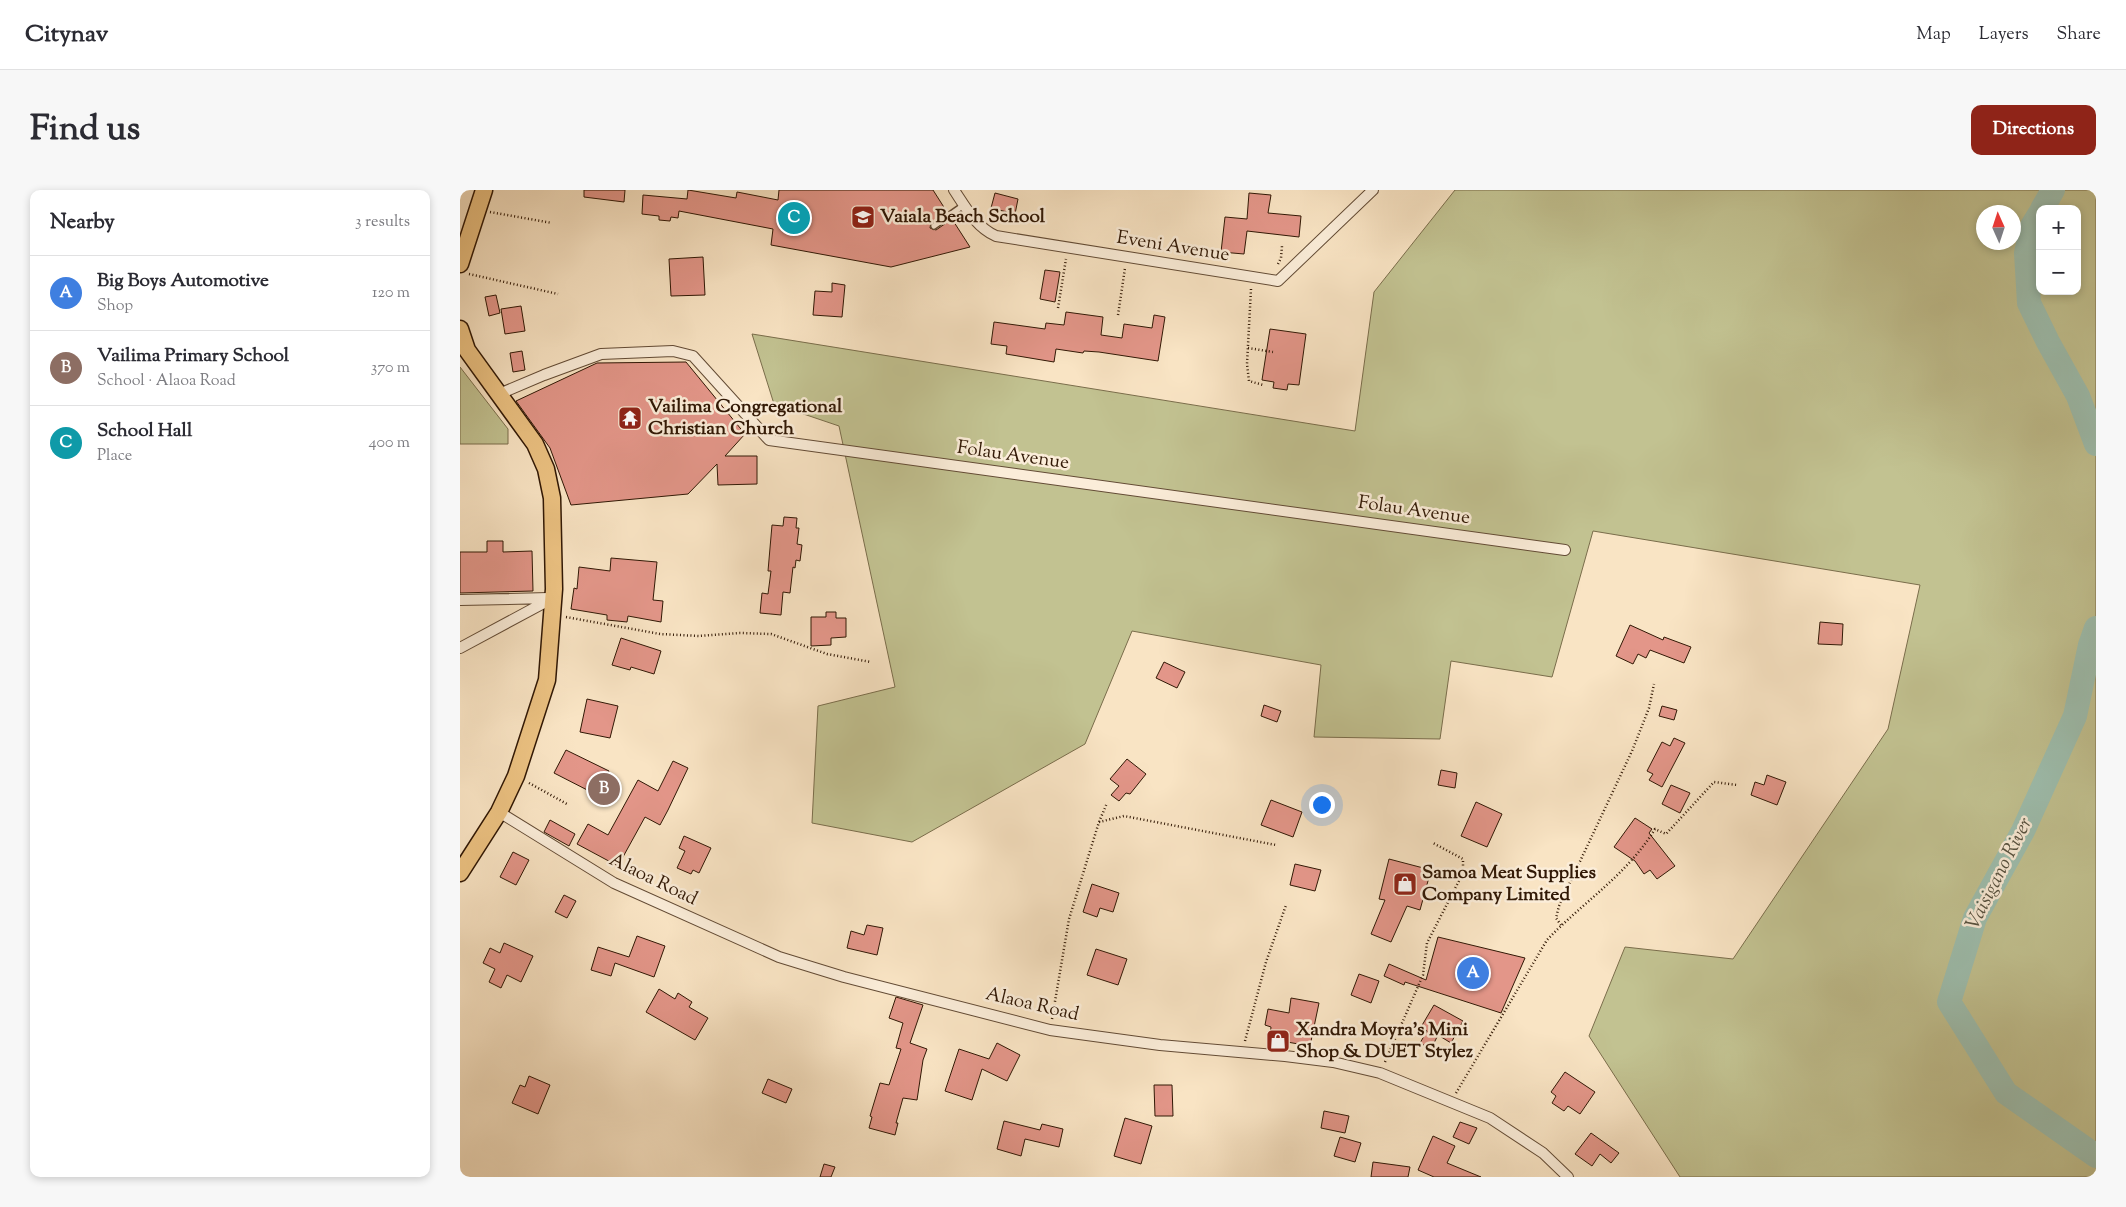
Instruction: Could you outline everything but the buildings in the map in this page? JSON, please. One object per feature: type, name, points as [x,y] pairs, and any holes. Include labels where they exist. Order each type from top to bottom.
[{"type":"main road","points":[[464,269],[462,248],[484,190]]},
{"type":"main road","points":[[460,329],[467,350],[535,444],[546,469],[552,498],[553,598],[547,680],[516,776],[499,812],[460,873]]},
{"type":"street","name":"Eveni Avenue","points":[[954,190],[976,222],[985,231],[996,236],[1268,280]]},
{"type":"street","points":[[1268,280],[1278,281],[1372,190]]},
{"type":"street","name":"Folau Avenue","points":[[499,394],[601,354],[673,351],[693,356],[769,440],[1565,550]]},
{"type":"street","points":[[460,600],[553,598]]},
{"type":"street","points":[[460,648],[553,598]]},
{"type":"street","name":"Alaoa Road","points":[[499,812],[614,883],[779,957],[844,977],[1050,1030],[1160,1045],[1333,1062],[1380,1073],[1490,1118],[1522,1137],[1568,1177]]},
{"type":"lane","points":[[934,226],[964,205]]},
{"type":"path","points":[[476,210],[552,224]]},
{"type":"path","points":[[1268,280],[1281,258],[1282,246]]},
{"type":"path","points":[[1058,308],[1068,248]]},
{"type":"path","points":[[1118,315],[1126,257]]},
{"type":"path","points":[[464,269],[558,294]]},
{"type":"path","points":[[1251,277],[1247,364],[1249,381],[1263,385]]},
{"type":"path","points":[[1248,348],[1273,352]]},
{"type":"path","points":[[553,615],[660,634],[699,636],[740,633],[771,634],[827,654],[871,662]]},
{"type":"path","points":[[1560,925],[1556,918],[1559,906],[1632,751],[1649,708],[1654,684]]},
{"type":"path","points":[[516,776],[567,804]]},
{"type":"path","points":[[1451,1101],[1546,940],[1560,925],[1612,882],[1645,845],[1654,830],[1666,834],[1714,782],[1737,785]]},
{"type":"path","points":[[1050,1030],[1069,919],[1099,822],[1107,803]]},
{"type":"path","points":[[1099,822],[1124,816],[1276,845]]},
{"type":"path","points":[[1380,1073],[1423,975],[1427,943],[1463,873],[1463,859],[1433,843]]},
{"type":"path","points":[[1242,1052],[1266,962],[1286,905]]},
{"type":"green space","points":[[1455,190],[2096,190],[2096,1177],[1680,1177],[1589,1036],[1625,947],[1733,959],[1888,729],[1920,585],[1593,531],[1552,677],[1451,661],[1440,739],[1314,737],[1321,665],[1132,631],[1085,744],[912,842],[812,823],[818,706],[895,687],[839,426],[774,404],[752,334],[1355,431],[1374,292]]},
{"type":"green space","points":[[460,367],[508,429],[508,444],[460,444]]},
{"type":"waterway","name":"Vaisigano River","points":[[2044,205],[2053,190]]},
{"type":"waterway","name":"Vaisigano River","points":[[2036,220],[2032,226],[2026,253],[2029,303],[2078,396],[2096,444]]},
{"type":"waterway","name":"Vaisigano River","points":[[2096,628],[2090,645],[2075,716],[2023,831],[1975,918],[1949,1002],[2006,1093],[2096,1156]]},
{"type":"place","name":"Vaiala Beach School","points":[[863,217]]},
{"type":"place","name":"School Hall","points":[[794,218]]},
{"type":"place","name":"Vailima Congregational Christian Church","points":[[630,418]]},
{"type":"place","name":"Vailima Primary School","points":[[604,789]]},
{"type":"place","name":"Samoa Meat Supplies Company Limited","points":[[1405,884]]},
{"type":"place","name":"Big Boys Automotive","points":[[1473,973]]},
{"type":"place","name":"Xandra Moyra’s Mini Shop & DUET Stylez","points":[[1278,1041]]}]
